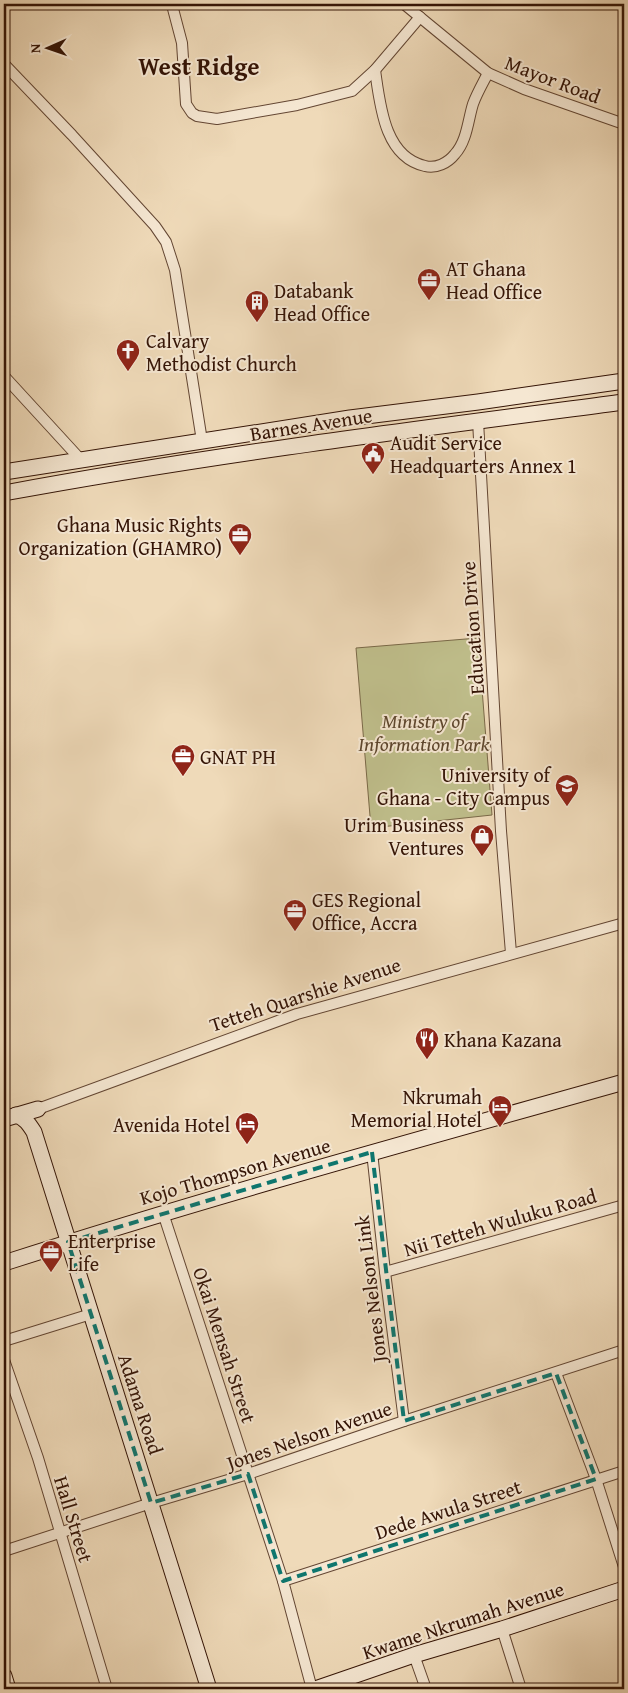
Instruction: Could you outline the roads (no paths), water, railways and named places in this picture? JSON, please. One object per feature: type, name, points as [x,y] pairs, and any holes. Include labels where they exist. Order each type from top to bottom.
[{"type":"main road","name":"Barnes Avenue","points":[[4,472],[350,418],[488,401],[624,381]]},
{"type":"main road","name":"Barnes Avenue","points":[[4,493],[352,438],[624,402]]},
{"type":"main road","name":"Kojo Thompson Avenue","points":[[4,1263],[163,1213],[372,1152],[624,1082]]},
{"type":"main road","name":"Tetteh Quarshie Avenue","points":[[10,1117],[38,1109]]},
{"type":"main road","name":"Adama Road","points":[[34,1132],[38,1109]]},
{"type":"main road","name":"Adama Road","points":[[10,1117],[22,1117],[34,1132],[210,1689]]},
{"type":"main road","name":"Kwame Nkrumah Avenue","points":[[313,1689],[624,1589]]},
{"type":"main road","points":[[4,1676],[8,1689]]},
{"type":"street","name":"Mayor Road","points":[[404,4],[488,72],[524,89],[624,124]]},
{"type":"street","points":[[172,5],[182,43],[186,104],[192,113],[208,119],[228,118],[352,92],[375,70],[420,17]]},
{"type":"street","points":[[4,64],[155,226],[166,242],[175,270],[202,441]]},
{"type":"street","points":[[375,70],[382,112],[395,145],[410,160],[429,167],[438,166],[448,161],[456,153],[465,135],[478,90],[488,72]]},
{"type":"street","points":[[4,376],[81,460]]},
{"type":"street","name":"Education Drive","points":[[478,421],[501,831],[511,953]]},
{"type":"street","name":"Tetteh Quarshie Avenue","points":[[38,1109],[296,1014],[624,923]]},
{"type":"street","name":"Jones Nelson Link","points":[[372,1152],[384,1272],[404,1421]]},
{"type":"street","name":"Nii Tetteh Wuluku Road","points":[[384,1272],[624,1205]]},
{"type":"street","name":"Okai Mensah Street","points":[[163,1213],[283,1581],[313,1689]]},
{"type":"street","points":[[4,1341],[91,1314]]},
{"type":"street","name":"Jones Nelson Avenue","points":[[4,1551],[151,1503],[248,1474],[624,1350]]},
{"type":"street","name":"Hall Street","points":[[4,1360],[38,1458],[107,1689]]},
{"type":"street","points":[[556,1372],[596,1479],[624,1567]]},
{"type":"street","name":"Dede Awula Street","points":[[283,1581],[624,1471]]},
{"type":"street","points":[[502,1629],[520,1689]]},
{"type":"street","points":[[414,1655],[426,1689]]},
{"type":"place","name":"AT Ghana Head Office","points":[[429,301]]},
{"type":"place","name":"Databank Head Office","points":[[257,323]]},
{"type":"place","name":"Calvary Methodist Church","points":[[128,372]]},
{"type":"place","name":"Audit Service Headquarters Annex 1","points":[[373,475]]},
{"type":"place","name":"Ghana Music Rights Organization (GHAMRO)","points":[[240,556]]},
{"type":"place","name":"GNAT PH","points":[[183,777]]},
{"type":"place","name":"University of Ghana - City Campus","points":[[567,807]]},
{"type":"place","name":"Urim Business Ventures","points":[[482,857]]},
{"type":"place","name":"GES Regional Office, Accra","points":[[295,932]]},
{"type":"place","name":"Khana Kazana","points":[[427,1060]]},
{"type":"place","name":"Nkrumah Memorial Hotel","points":[[500,1128]]},
{"type":"place","name":"Avenida Hotel","points":[[247,1145]]},
{"type":"place","name":"Enterprise Life","points":[[51,1273]]},
{"type":"district","name":"West Ridge","points":[[199,66]]},
{"type":"park label","name":"Ministry of Information Park","points":[[424,732]]}]
